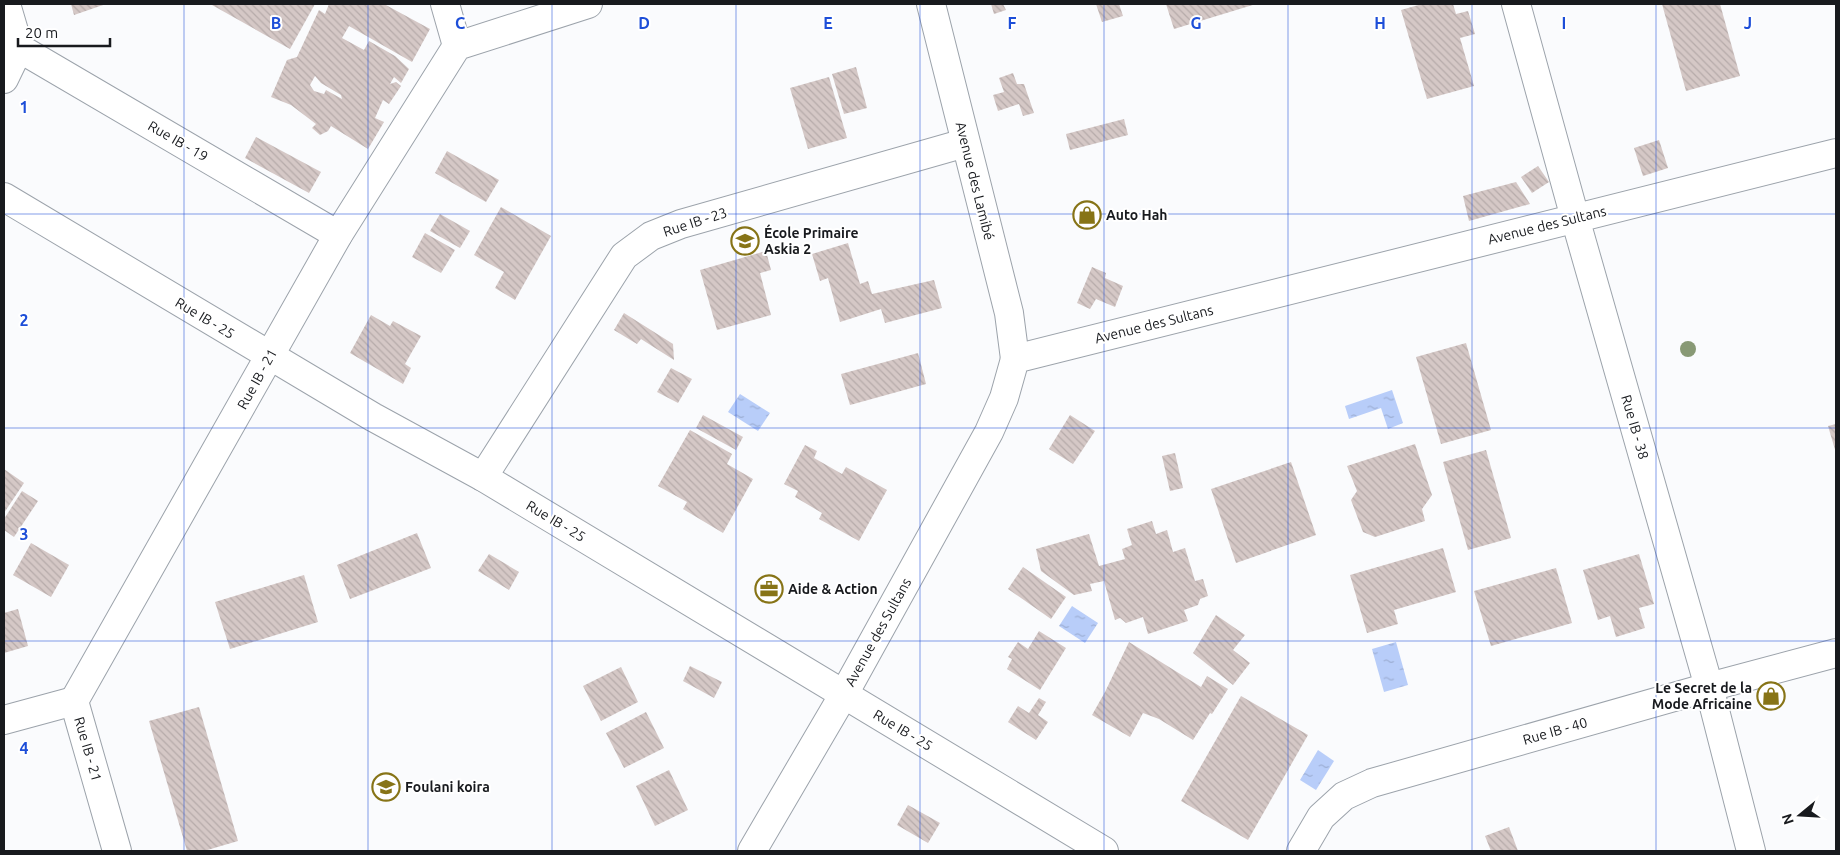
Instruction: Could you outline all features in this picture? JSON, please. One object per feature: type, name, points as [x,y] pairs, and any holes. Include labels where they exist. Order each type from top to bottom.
[{"type":"street","points":[[4,79],[19,48],[6,4]]},
{"type":"street","points":[[445,4],[456,46],[588,4]]},
{"type":"street","name":"Avenue des Lamibé","points":[[931,4],[1008,313],[1015,359]]},
{"type":"street","name":"Rue IB - 38","points":[[1516,4],[1709,687],[1751,851]]},
{"type":"street","name":"Rue IB - 21","points":[[117,851],[74,701],[338,235],[456,46]]},
{"type":"street","name":"Rue IB - 19","points":[[19,48],[338,235]]},
{"type":"street","name":"Rue IB - 23","points":[[483,477],[624,256],[652,236],[681,224],[965,143]]},
{"type":"street","name":"Avenue des Sultans","points":[[752,851],[844,694],[988,432],[1004,398],[1015,359],[1836,153]]},
{"type":"street","name":"Rue IB - 25","points":[[4,197],[373,417],[483,477],[1104,851]]},
{"type":"street","name":"Rue IB - 40","points":[[1301,851],[1321,817],[1344,796],[1372,783],[1709,687],[1836,653]]},
{"type":"street","points":[[4,720],[74,701]]},
{"type":"water","points":[[1392,390],[1403,423],[1388,429],[1381,408],[1349,419],[1345,406]]},
{"type":"water","points":[[740,394],[770,413],[758,431],[728,412]]},
{"type":"water","points":[[1072,606],[1098,623],[1085,643],[1059,626]]},
{"type":"water","points":[[1396,642],[1408,685],[1384,692],[1372,649]]},
{"type":"water","points":[[1318,750],[1334,761],[1316,790],[1300,780]]},
{"type":"building","points":[[71,4],[106,4],[74,15]]},
{"type":"building","points":[[213,4],[315,4],[290,49]]},
{"type":"building","points":[[329,4],[384,4],[430,29],[412,62],[349,26],[342,38],[364,50],[369,41],[395,56],[409,69],[401,83],[394,77],[390,84],[396,82],[401,86],[389,104],[383,100],[375,118],[384,122],[368,149],[331,126],[328,131],[320,135],[312,128],[316,124],[291,105],[271,97],[287,60],[297,57],[319,10],[325,14]],"holes":[[[315,76],[321,83],[341,95],[342,99],[326,90],[324,94],[314,91],[310,85]]]},
{"type":"building","points":[[991,4],[1003,4],[1006,10],[994,14]]},
{"type":"building","points":[[1096,4],[1119,4],[1123,16],[1102,22]]},
{"type":"building","points":[[1166,4],[1256,4],[1174,29]]},
{"type":"building","points":[[1422,4],[1453,4],[1456,14],[1468,11],[1475,34],[1460,38],[1474,86],[1427,99],[1401,10]]},
{"type":"building","points":[[1662,4],[1720,4],[1740,76],[1686,91]]},
{"type":"building","points":[[856,67],[867,108],[844,114],[832,74]]},
{"type":"building","points":[[1013,73],[1017,84],[1024,84],[1034,113],[1023,116],[1019,104],[998,111],[993,95],[1004,92],[999,78]]},
{"type":"building","points":[[829,77],[847,138],[808,149],[790,88]]},
{"type":"building","points":[[1124,119],[1128,135],[1070,150],[1066,134]]},
{"type":"building","points":[[256,137],[321,172],[309,193],[245,158]]},
{"type":"building","points":[[1659,140],[1668,168],[1643,176],[1634,148]]},
{"type":"building","points":[[447,151],[499,180],[486,202],[435,173]]},
{"type":"building","points":[[1538,166],[1549,182],[1532,193],[1521,177]]},
{"type":"building","points":[[1516,182],[1530,204],[1469,221],[1463,196]]},
{"type":"building","points":[[501,207],[551,236],[515,300],[495,288],[504,272],[474,255]]},
{"type":"building","points":[[440,214],[470,231],[460,248],[430,231]]},
{"type":"building","points":[[425,233],[455,250],[441,273],[412,257]]},
{"type":"building","points":[[848,243],[860,284],[868,281],[872,294],[934,280],[942,308],[885,323],[881,309],[840,322],[828,278],[820,281],[812,254]]},
{"type":"building","points":[[766,251],[771,270],[760,273],[771,315],[717,330],[700,270]]},
{"type":"building","points":[[1092,267],[1106,273],[1105,278],[1123,286],[1115,307],[1096,299],[1090,309],[1077,303]]},
{"type":"building","points":[[624,313],[673,344],[674,360],[641,339],[637,344],[614,330]]},
{"type":"building","points":[[371,315],[390,326],[393,321],[421,336],[405,364],[411,368],[403,384],[350,353]]},
{"type":"building","points":[[1466,343],[1491,430],[1441,444],[1416,357]]},
{"type":"building","points":[[918,353],[926,384],[850,405],[841,374]]},
{"type":"building","points":[[671,368],[692,379],[678,403],[657,392]]},
{"type":"building","points":[[703,415],[743,437],[736,450],[696,428]]},
{"type":"building","points":[[1070,415],[1095,431],[1073,464],[1049,449]]},
{"type":"building","points":[[1836,424],[1836,453],[1828,426]]},
{"type":"building","points":[[690,430],[732,454],[727,464],[753,479],[723,533],[683,509],[687,502],[658,486]]},
{"type":"building","points":[[1415,444],[1432,495],[1422,509],[1425,521],[1375,537],[1363,532],[1351,500],[1357,491],[1347,466]]},
{"type":"building","points":[[805,445],[817,451],[814,458],[842,474],[846,467],[887,490],[859,541],[819,519],[822,513],[795,497],[798,491],[784,484]]},
{"type":"building","points":[[1486,450],[1511,538],[1468,550],[1443,462]]},
{"type":"building","points":[[1175,453],[1183,488],[1170,491],[1162,456]]},
{"type":"building","points":[[1291,462],[1316,535],[1236,563],[1211,489]]},
{"type":"building","points":[[4,469],[24,483],[4,513]]},
{"type":"building","points":[[22,491],[38,501],[14,537],[4,530],[4,519]]},
{"type":"building","points":[[1152,521],[1156,534],[1167,530],[1173,552],[1185,548],[1195,581],[1203,579],[1208,596],[1200,599],[1198,605],[1184,610],[1188,621],[1148,634],[1143,617],[1126,623],[1120,618],[1115,620],[1104,581],[1090,584],[1092,591],[1074,595],[1041,571],[1036,549],[1089,534],[1099,566],[1125,559],[1122,549],[1132,545],[1127,529]]},
{"type":"building","points":[[417,533],[431,568],[350,599],[337,565]]},
{"type":"building","points":[[31,543],[69,565],[51,597],[13,575]]},
{"type":"building","points":[[1443,548],[1456,592],[1394,610],[1398,624],[1367,633],[1350,575]]},
{"type":"building","points":[[489,554],[519,572],[509,590],[478,571]]},
{"type":"building","points":[[1639,554],[1654,604],[1639,608],[1645,628],[1616,637],[1610,616],[1598,620],[1583,570]]},
{"type":"building","points":[[1023,567],[1066,597],[1051,619],[1008,589]]},
{"type":"building","points":[[1556,568],[1572,623],[1491,646],[1474,591]]},
{"type":"building","points":[[304,575],[318,622],[230,649],[215,602]]},
{"type":"building","points":[[18,609],[28,646],[4,653],[4,613]]},
{"type":"building","points":[[1216,615],[1245,635],[1233,650],[1250,663],[1233,685],[1193,653]]},
{"type":"building","points":[[1039,631],[1066,648],[1040,690],[1007,669],[1012,659],[1008,657],[1018,642],[1028,649]]},
{"type":"building","points":[[1129,642],[1201,687],[1207,676],[1228,689],[1193,740],[1159,719],[1143,713],[1130,737],[1092,715]]},
{"type":"building","points":[[690,666],[722,682],[714,698],[683,681]]},
{"type":"building","points":[[621,667],[638,702],[601,721],[583,686]]},
{"type":"building","points":[[1241,696],[1308,735],[1248,840],[1181,801]]},
{"type":"building","points":[[1039,698],[1046,702],[1038,715],[1048,722],[1036,740],[1008,722],[1018,706],[1029,713]]},
{"type":"building","points":[[199,707],[238,841],[204,851],[187,851],[149,721]]},
{"type":"building","points":[[646,712],[664,748],[624,768],[606,733]]},
{"type":"building","points":[[669,770],[688,810],[655,826],[636,786]]},
{"type":"building","points":[[908,805],[940,823],[928,843],[897,825]]},
{"type":"building","points":[[1509,827],[1518,851],[1491,851],[1485,836]]},
{"type":"place","name":"Auto Hah","points":[[1087,215]]},
{"type":"place","name":"École Primaire Askia 2","points":[[745,241]]},
{"type":"place","name":"Aide & Action","points":[[769,589]]},
{"type":"place","name":"Le Secret de la Mode Africaine","points":[[1771,696]]},
{"type":"place","name":"Foulani koira","points":[[386,787]]}]
